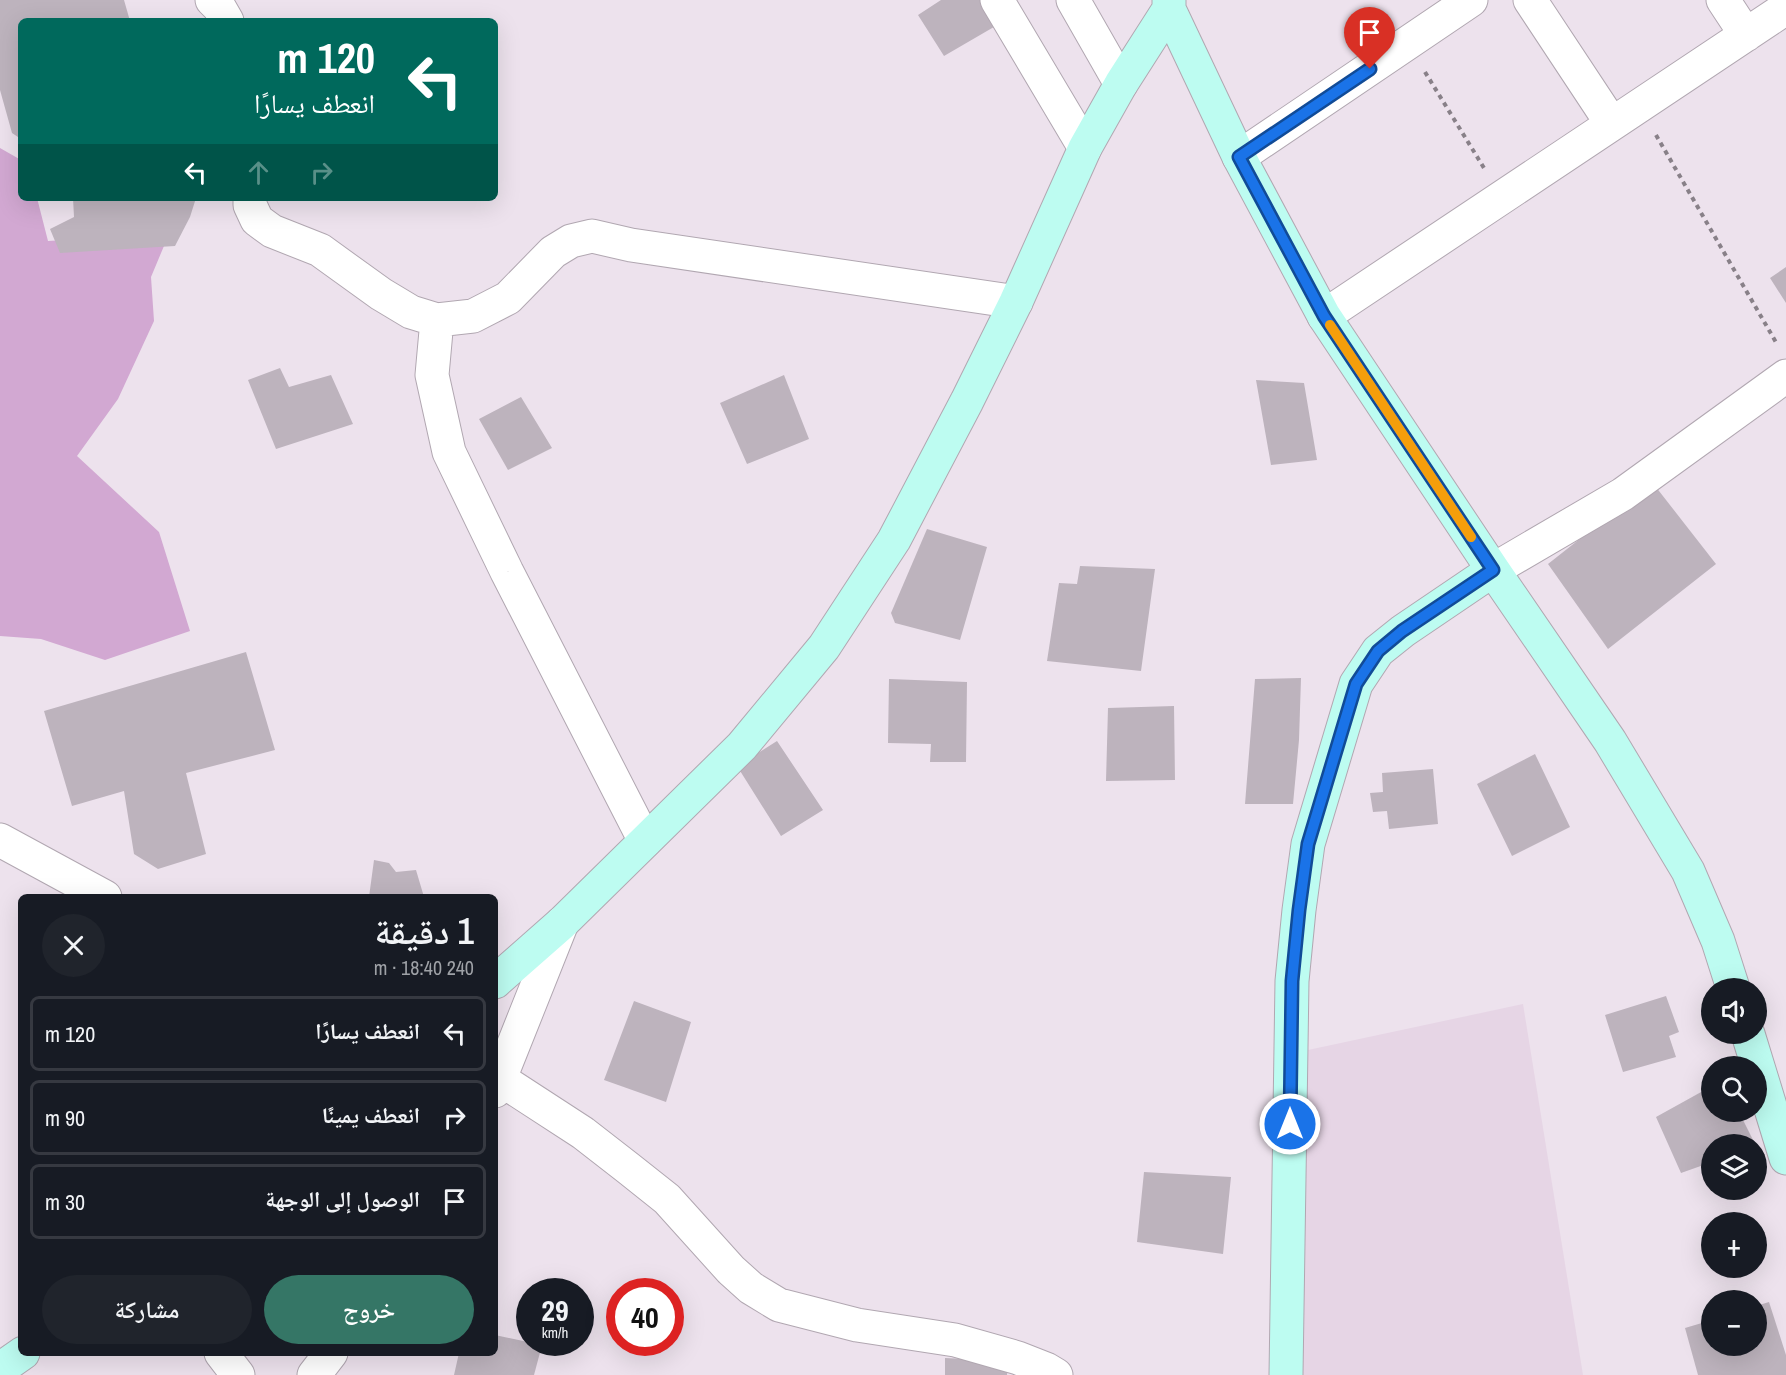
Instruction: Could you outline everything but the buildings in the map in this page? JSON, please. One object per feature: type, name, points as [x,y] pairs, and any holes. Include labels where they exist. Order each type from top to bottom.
[{"type":"street","points":[[212,0],[225,18]]},
{"type":"street","points":[[997,0],[1085,148]]},
{"type":"street","points":[[1073,0],[1121,84]]},
{"type":"street","points":[[1239,157],[1471,0]]},
{"type":"street","points":[[1530,0],[1612,124]]},
{"type":"street","points":[[1723,0],[1746,35]]},
{"type":"street","points":[[498,979],[562,923],[742,746],[824,647],[894,540],[1016,302],[1085,148],[1169,5]]},
{"type":"street","points":[[1169,5],[1239,157],[1324,316],[1610,741],[1688,871],[1718,941],[1730,978]]},
{"type":"street","points":[[1324,316],[1786,8]]},
{"type":"street","points":[[250,201],[257,220],[272,231],[320,250],[381,294],[411,312],[436,321],[473,316],[508,298],[553,252],[571,241],[592,236],[631,245],[1016,302]]},
{"type":"street","points":[[436,321],[432,375],[448,453],[645,841]]},
{"type":"street","points":[[1286,1375],[1290,1041],[1292,981],[1299,910],[1308,844],[1356,684],[1378,651],[1402,631],[1493,570],[1623,494],[1783,363]]},
{"type":"street","points":[[0,840],[99,894]]},
{"type":"street","points":[[498,1083],[562,923]]},
{"type":"street","points":[[1751,1044],[1786,1158]]},
{"type":"street","points":[[498,1086],[583,1133],[628,1168],[667,1199],[731,1270],[751,1288],[779,1305],[857,1324],[955,1340],[1018,1358],[1056,1375]]},
{"type":"street","points":[[0,1369],[19,1356]]},
{"type":"street","points":[[223,1356],[238,1375]]},
{"type":"street","points":[[314,1375],[329,1356]]},
{"type":"path","points":[[1407,44],[1502,197]]},
{"type":"path","points":[[1639,106],[1783,363]]},
{"type":"shaded area","points":[[0,148],[18,158],[18,201],[38,201],[48,241],[169,234],[151,277],[154,321],[118,399],[77,456],[159,532],[190,631],[105,660],[41,639],[0,636]]},
{"type":"shaded area","points":[[1523,1004],[1583,1375],[1295,1375],[1308,1050]]},
{"type":"slow traffic","points":[[1330,325],[1471,537]]},
{"type":"route","points":[[1290,1124],[1292,981],[1308,844],[1356,684],[1378,651],[1402,631],[1493,570],[1324,316],[1239,157],[1370,69]]}]
